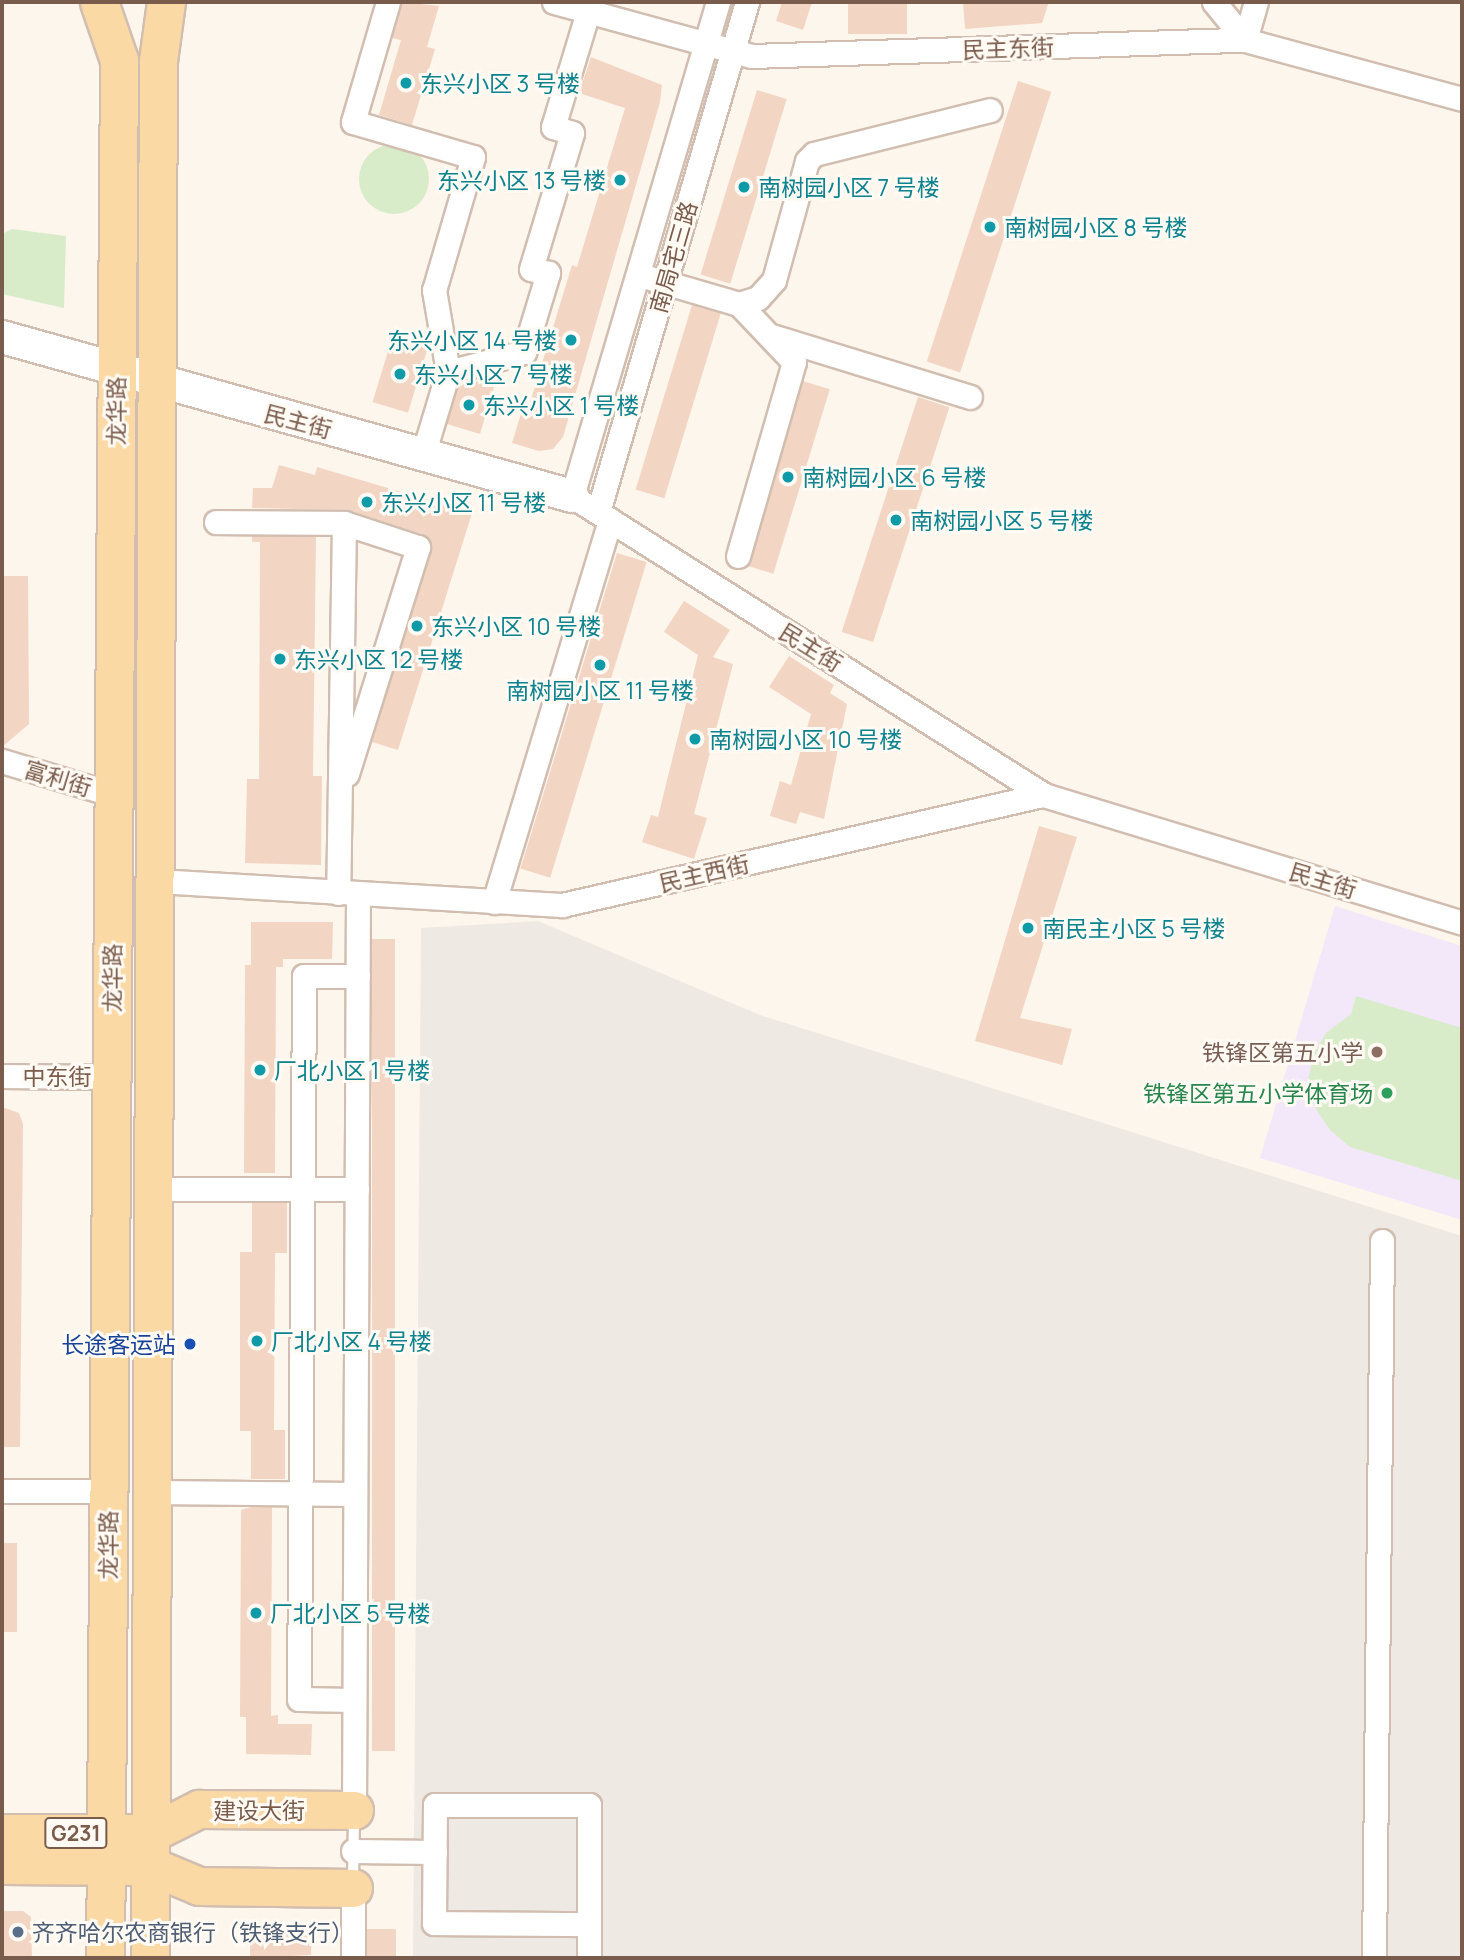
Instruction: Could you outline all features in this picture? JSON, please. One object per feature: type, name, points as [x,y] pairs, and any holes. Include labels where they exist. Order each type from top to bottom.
[{"type":"main road","name":"龙华路","points":[[99,2],[119,60],[105,1958]]},
{"type":"main road","name":"龙华路","points":[[150,1958],[158,61],[166,2]]},
{"type":"main road","name":"民主街","points":[[2,337],[423,455],[593,509]]},
{"type":"main road","name":"建设大街","points":[[151,1849],[199,1809],[354,1810]]},
{"type":"main road","name":"建设大街","points":[[2,1833],[106,1849],[151,1849],[199,1885],[353,1888]]},
{"type":"main road","name":"建设大街","points":[[2,1865],[106,1849]]},
{"type":"street","points":[[388,2],[353,122],[473,157],[433,290],[448,372],[423,455]]},
{"type":"street","name":"民主东街","points":[[554,2],[732,53],[1245,40],[1462,99]]},
{"type":"street","name":"南局宅三路","points":[[593,509],[637,274],[718,2]]},
{"type":"street","name":"南局宅三路","points":[[593,509],[665,282],[747,2]]},
{"type":"street","points":[[1214,2],[1245,40]]},
{"type":"street","points":[[1245,40],[1256,2]]},
{"type":"street","points":[[448,372],[524,352],[548,273],[531,269],[572,133],[554,127],[588,12]]},
{"type":"street","points":[[739,304],[758,298],[774,280],[807,160],[814,154],[990,110]]},
{"type":"street","points":[[637,274],[739,304],[794,362],[738,556]]},
{"type":"street","points":[[769,335],[970,397]]},
{"type":"street","points":[[494,902],[593,509]]},
{"type":"street","name":"民主街","points":[[593,509],[1044,795],[1462,923]]},
{"type":"street","points":[[216,522],[344,523],[418,547],[339,798]]},
{"type":"street","points":[[344,523],[339,798],[358,976],[354,1810]]},
{"type":"street","name":"富利街","points":[[2,761],[114,795]]},
{"type":"street","name":"民主西街","points":[[156,881],[562,905],[1044,795]]},
{"type":"street","points":[[354,1699],[299,1699],[300,1494],[304,976],[358,976]]},
{"type":"street","name":"中东街","points":[[2,1076],[111,1077]]},
{"type":"street","points":[[154,1189],[357,1189]]},
{"type":"street","points":[[1374,1958],[1382,1241]]},
{"type":"street","points":[[2,1491],[109,1491]]},
{"type":"street","points":[[153,1492],[355,1494]]},
{"type":"street","points":[[589,1924],[434,1923],[435,1805],[590,1805],[589,1958]]},
{"type":"street","points":[[353,1851],[435,1852]]},
{"type":"street","points":[[352,1958],[353,1888]]},
{"type":"lane","points":[[353,1888],[354,1810]]},
{"type":"shaded area","name":"铁锋区第五小学","points":[[1335,906],[1462,946],[1462,1220],[1260,1158]]},
{"type":"shaded area","points":[[538,921],[760,1015],[1462,1236],[1462,1958],[413,1958],[421,928]]},
{"type":"green space","points":[[394,144],[419,154],[429,179],[419,204],[394,214],[369,204],[359,179],[369,154]]},
{"type":"green space","points":[[12,229],[66,236],[64,308],[2,294],[2,234]]},
{"type":"green space","name":"铁锋区第五小学体育场","points":[[1356,996],[1462,1028],[1462,1181],[1350,1147],[1330,1130],[1314,1106],[1308,1080],[1314,1053],[1326,1033],[1351,1014]]},
{"type":"building","name":"东兴小区 3 号楼","points":[[402,2],[439,6],[427,47],[435,49],[412,125],[379,115],[401,40],[392,38]]},
{"type":"building","points":[[782,2],[812,2],[803,30],[776,21]]},
{"type":"building","points":[[848,2],[907,2],[907,34],[848,34]]},
{"type":"building","points":[[963,2],[1049,2],[1042,23],[965,29]]},
{"type":"building","points":[[591,57],[662,85],[660,102],[563,437],[553,449],[539,451],[512,443],[524,404],[529,406],[572,265],[577,267],[625,108],[579,93]]},
{"type":"building","name":"南树园小区 8 号楼","points":[[1018,81],[1051,92],[960,372],[927,362]]},
{"type":"building","name":"南树园小区 7 号楼","points":[[757,90],[787,99],[730,284],[701,275]]},
{"type":"building","points":[[692,305],[721,314],[664,498],[636,490]]},
{"type":"building","name":"东兴小区 7 号楼","points":[[393,335],[428,346],[408,413],[373,402]]},
{"type":"building","name":"东兴小区 1 号楼","points":[[472,380],[494,387],[480,434],[447,424],[459,384]]},
{"type":"building","name":"南树园小区 6 号楼","points":[[803,381],[830,389],[773,574],[747,566]]},
{"type":"building","name":"南树园小区 5 号楼","points":[[918,397],[949,407],[873,642],[842,632]]},
{"type":"building","points":[[279,465],[315,475],[317,467],[472,513],[398,750],[372,742],[431,543],[422,534],[348,510],[252,508],[253,488],[272,488]]},
{"type":"building","name":"东兴小区 12 号楼","points":[[252,536],[316,537],[313,776],[322,776],[321,865],[245,863],[247,779],[259,779],[260,542],[252,542]]},
{"type":"building","name":"南树园小区 11 号楼","points":[[617,553],[647,562],[550,878],[521,869]]},
{"type":"building","points":[[2,576],[28,576],[29,724],[2,747]]},
{"type":"building","name":"南树园小区 10 号楼","points":[[684,601],[730,630],[713,657],[733,664],[694,814],[707,818],[694,859],[642,842],[651,815],[658,817],[698,655],[664,632]]},
{"type":"building","points":[[789,656],[834,685],[830,693],[847,704],[824,819],[800,812],[796,824],[770,816],[780,781],[791,785],[811,714],[769,687]]},
{"type":"building","name":"南民主小区 5 号楼","points":[[1039,826],[1077,837],[1020,1018],[1072,1029],[1062,1065],[975,1041]]},
{"type":"building","name":"厂北小区 1 号楼","points":[[251,922],[333,922],[332,959],[283,959],[283,967],[276,967],[275,1173],[244,1173],[245,965],[251,965]]},
{"type":"building","points":[[372,939],[395,939],[395,1751],[372,1751]]},
{"type":"building","points":[[2,1107],[19,1113],[23,1124],[20,1447],[2,1447]]},
{"type":"building","name":"厂北小区 4 号楼","points":[[252,1203],[287,1203],[287,1253],[275,1253],[274,1430],[285,1430],[285,1479],[251,1479],[251,1431],[240,1431],[240,1252],[252,1252]]},
{"type":"building","name":"厂北小区 5 号楼","points":[[272,1507],[271,1716],[278,1715],[278,1724],[312,1724],[311,1755],[246,1754],[246,1717],[240,1717],[241,1510]]},
{"type":"building","points":[[2,1543],[17,1543],[17,1632],[2,1632]]},
{"type":"building","points":[[2,1911],[23,1911],[31,1917],[32,1958],[2,1958]]},
{"type":"building","points":[[250,1926],[312,1927],[311,1955],[250,1958]]},
{"type":"building","points":[[367,1929],[396,1929],[396,1958],[367,1958]]},
{"type":"place","name":"东兴小区 3 号楼","points":[[406,83]]},
{"type":"place","name":"东兴小区 13 号楼","points":[[620,180]]},
{"type":"place","name":"南树园小区 7 号楼","points":[[744,187]]},
{"type":"place","name":"南树园小区 8 号楼","points":[[990,227]]},
{"type":"place","name":"东兴小区 14 号楼","points":[[571,340]]},
{"type":"place","name":"东兴小区 7 号楼","points":[[400,374]]},
{"type":"place","name":"东兴小区 1 号楼","points":[[469,405]]},
{"type":"place","name":"南树园小区 6 号楼","points":[[788,477]]},
{"type":"place","name":"东兴小区 11 号楼","points":[[367,502]]},
{"type":"place","name":"南树园小区 5 号楼","points":[[896,520]]},
{"type":"place","name":"东兴小区 10 号楼","points":[[417,626]]},
{"type":"place","name":"东兴小区 12 号楼","points":[[280,659]]},
{"type":"place","name":"南树园小区 11 号楼","points":[[600,665]]},
{"type":"place","name":"南树园小区 10 号楼","points":[[695,739]]},
{"type":"place","name":"南民主小区 5 号楼","points":[[1028,928]]},
{"type":"place","name":"铁锋区第五小学","points":[[1377,1052]]},
{"type":"place","name":"厂北小区 1 号楼","points":[[260,1070]]},
{"type":"place","name":"铁锋区第五小学体育场","points":[[1387,1093]]},
{"type":"place","name":"厂北小区 4 号楼","points":[[257,1341]]},
{"type":"place","name":"长途客运站","points":[[190,1344]]},
{"type":"place","name":"厂北小区 5 号楼","points":[[256,1613]]},
{"type":"place","name":"齐齐哈尔农商银行（铁锋支行）","points":[[18,1932]]}]
